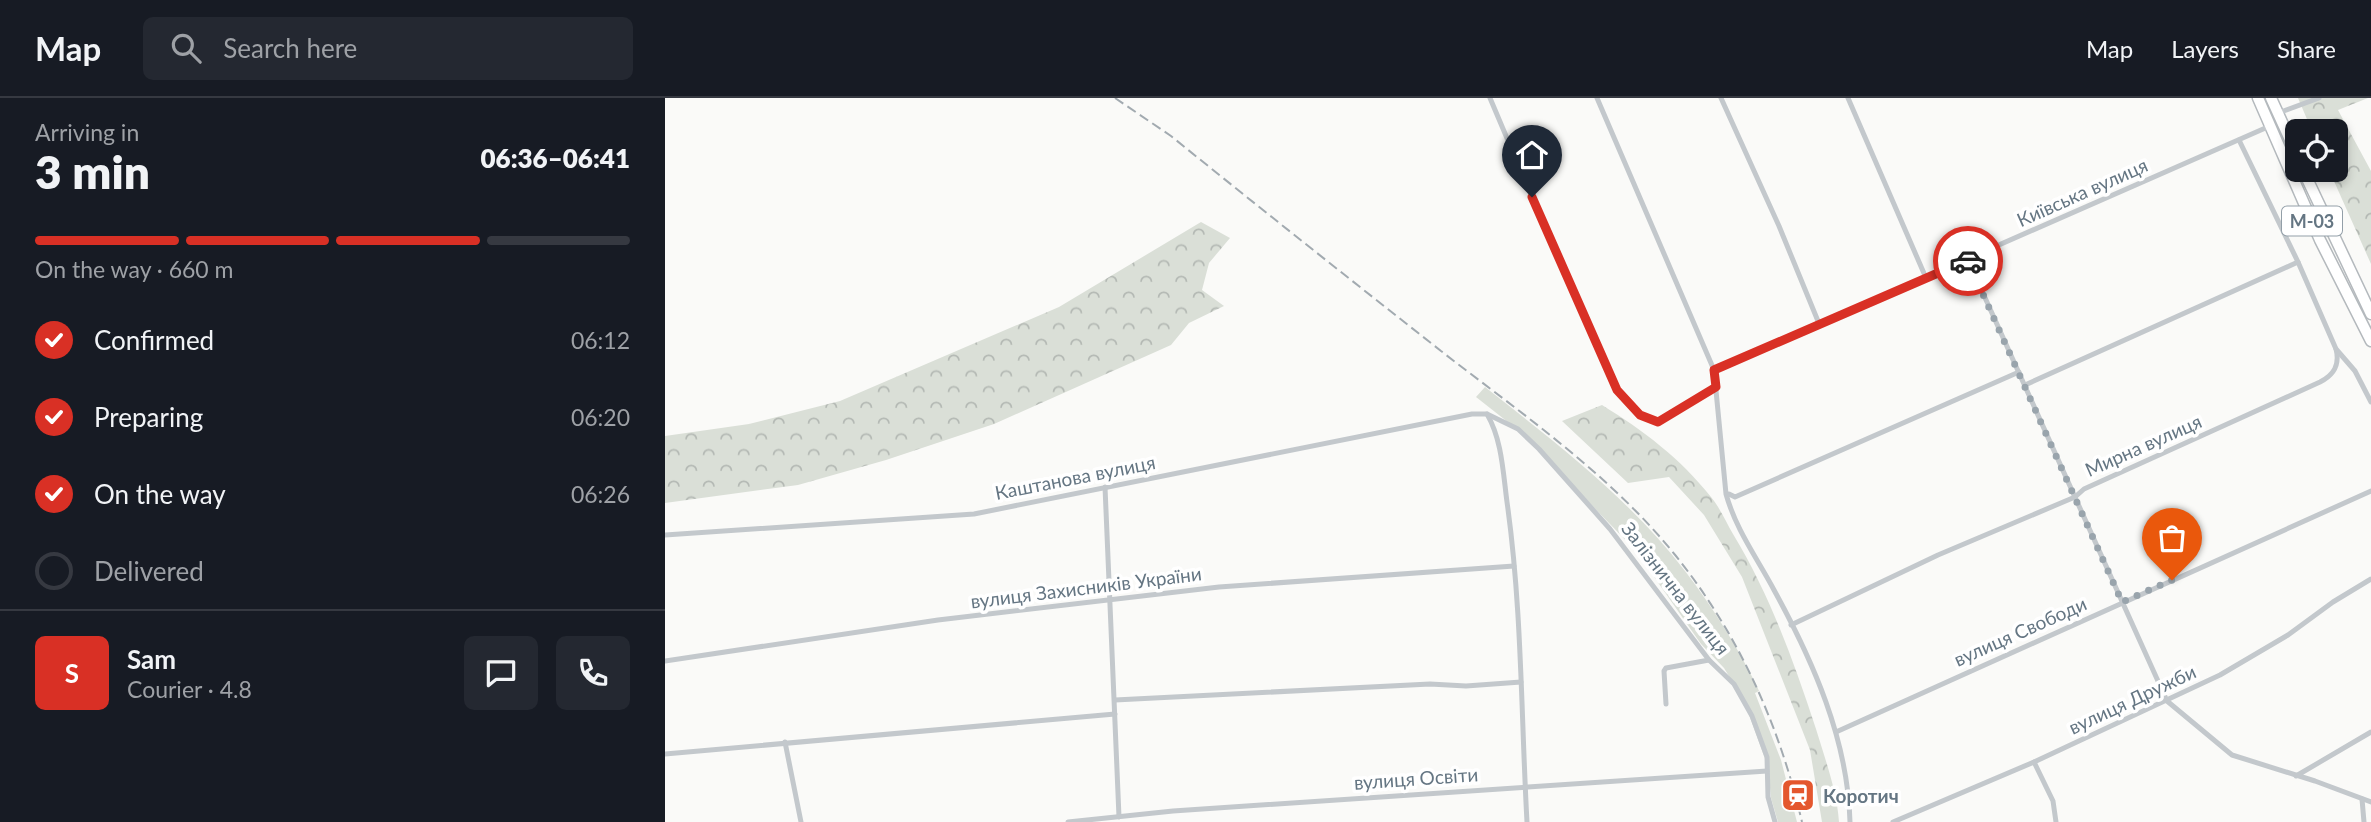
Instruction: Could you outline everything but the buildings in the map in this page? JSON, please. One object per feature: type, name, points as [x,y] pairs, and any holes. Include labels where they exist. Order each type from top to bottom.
[{"type":"highway","name":"М-03","points":[[2258,98],[2330,260],[2371,341]]},
{"type":"highway","points":[[2271,98],[2285,128]]},
{"type":"highway","name":"М-03","points":[[2309,182],[2371,314]]},
{"type":"street","points":[[1490,98],[1617,390],[1640,415],[1658,422],[1716,387]]},
{"type":"street","points":[[1597,98],[1714,370],[1726,490],[1737,527],[1775,590],[1814,669],[1836,732],[1849,787],[1850,822]]},
{"type":"street","points":[[1721,98],[1779,226],[1820,326]]},
{"type":"street","points":[[1848,98],[1926,278]]},
{"type":"street","points":[[2278,113],[2319,98]]},
{"type":"street","name":"Київська вулиця","points":[[1714,370],[1820,326],[2270,126]]},
{"type":"street","points":[[2239,140],[2298,262],[2336,349],[2355,371],[2371,402]]},
{"type":"street","points":[[1968,260],[2167,701],[2232,755],[2371,802]]},
{"type":"street","points":[[2025,385],[2298,262]]},
{"type":"street","name":"Мирна вулиця","points":[[1791,625],[1938,555],[2075,497],[2084,489],[2325,379],[2336,366],[2336,349]]},
{"type":"street","points":[[1726,490],[1735,498],[2019,372]]},
{"type":"street","name":"Каштанова вулиця","points":[[665,535],[974,514],[1472,414],[1487,414]]},
{"type":"street","points":[[1487,414],[1496,430],[1511,529],[1521,639],[1527,822]]},
{"type":"street","name":"Залізнична вулиця","points":[[1487,414],[1518,429],[1539,449],[1610,529],[1709,660],[1734,684],[1744,700],[1764,749],[1768,797],[1775,822]]},
{"type":"street","points":[[1105,486],[1119,817]]},
{"type":"street","name":"вулиця Свободи","points":[[1836,732],[2371,491]]},
{"type":"street","name":"вулиця Захисників України","points":[[665,661],[938,620],[1109,599],[1219,587],[1514,566]]},
{"type":"street","name":"вулиця Дружби","points":[[1893,822],[2034,762],[2220,675],[2288,635],[2333,602],[2371,579]]},
{"type":"street","points":[[1666,704],[1664,671],[1667,668],[1709,660]]},
{"type":"street","points":[[1115,700],[1521,682]]},
{"type":"street","points":[[665,754],[1115,714]]},
{"type":"street","points":[[2296,776],[2371,732]]},
{"type":"street","points":[[785,742],[801,822]]},
{"type":"street","points":[[2034,762],[2053,801],[2056,822]]},
{"type":"street","name":"вулиця Освіти","points":[[1067,822],[1173,811],[1767,771]]},
{"type":"street","points":[[2362,799],[2364,822]]},
{"type":"green space","points":[[2298,98],[2368,98],[2338,110],[2343,119],[2307,119]]},
{"type":"green space","points":[[2348,128],[2371,171],[2371,264],[2334,182],[2348,182]]},
{"type":"green space","points":[[1201,222],[1230,238],[1209,263],[1202,290],[1224,306],[1189,323],[1171,345],[994,424],[886,460],[798,485],[665,503],[665,436],[749,424],[840,401],[1059,307]]},
{"type":"green space","points":[[1485,387],[1616,496],[1664,545],[1695,584],[1723,626],[1759,691],[1755,693],[1781,760],[1797,822],[1778,822],[1771,798],[1768,767],[1744,701],[1724,668],[1701,644],[1636,551],[1523,434],[1476,397]]},
{"type":"green space","points":[[1602,405],[1647,435],[1674,458],[1699,483],[1720,510],[1770,605],[1790,654],[1827,763],[1839,822],[1822,822],[1810,750],[1742,577],[1704,515],[1669,477],[1628,483],[1562,421]]},
{"type":"railway","points":[[1115,98],[1171,136],[1534,422],[1594,472],[1651,527],[1699,586],[1754,682],[1781,750],[1802,822]]},
{"type":"way so far","points":[[1968,261],[2122,602],[2172,580]]},
{"type":"place","name":"Коротич","points":[[1798,795]]},
{"type":"route","points":[[1532,197],[1617,390],[1640,415],[1658,422],[1716,387],[1714,370],[1968,261]]}]
